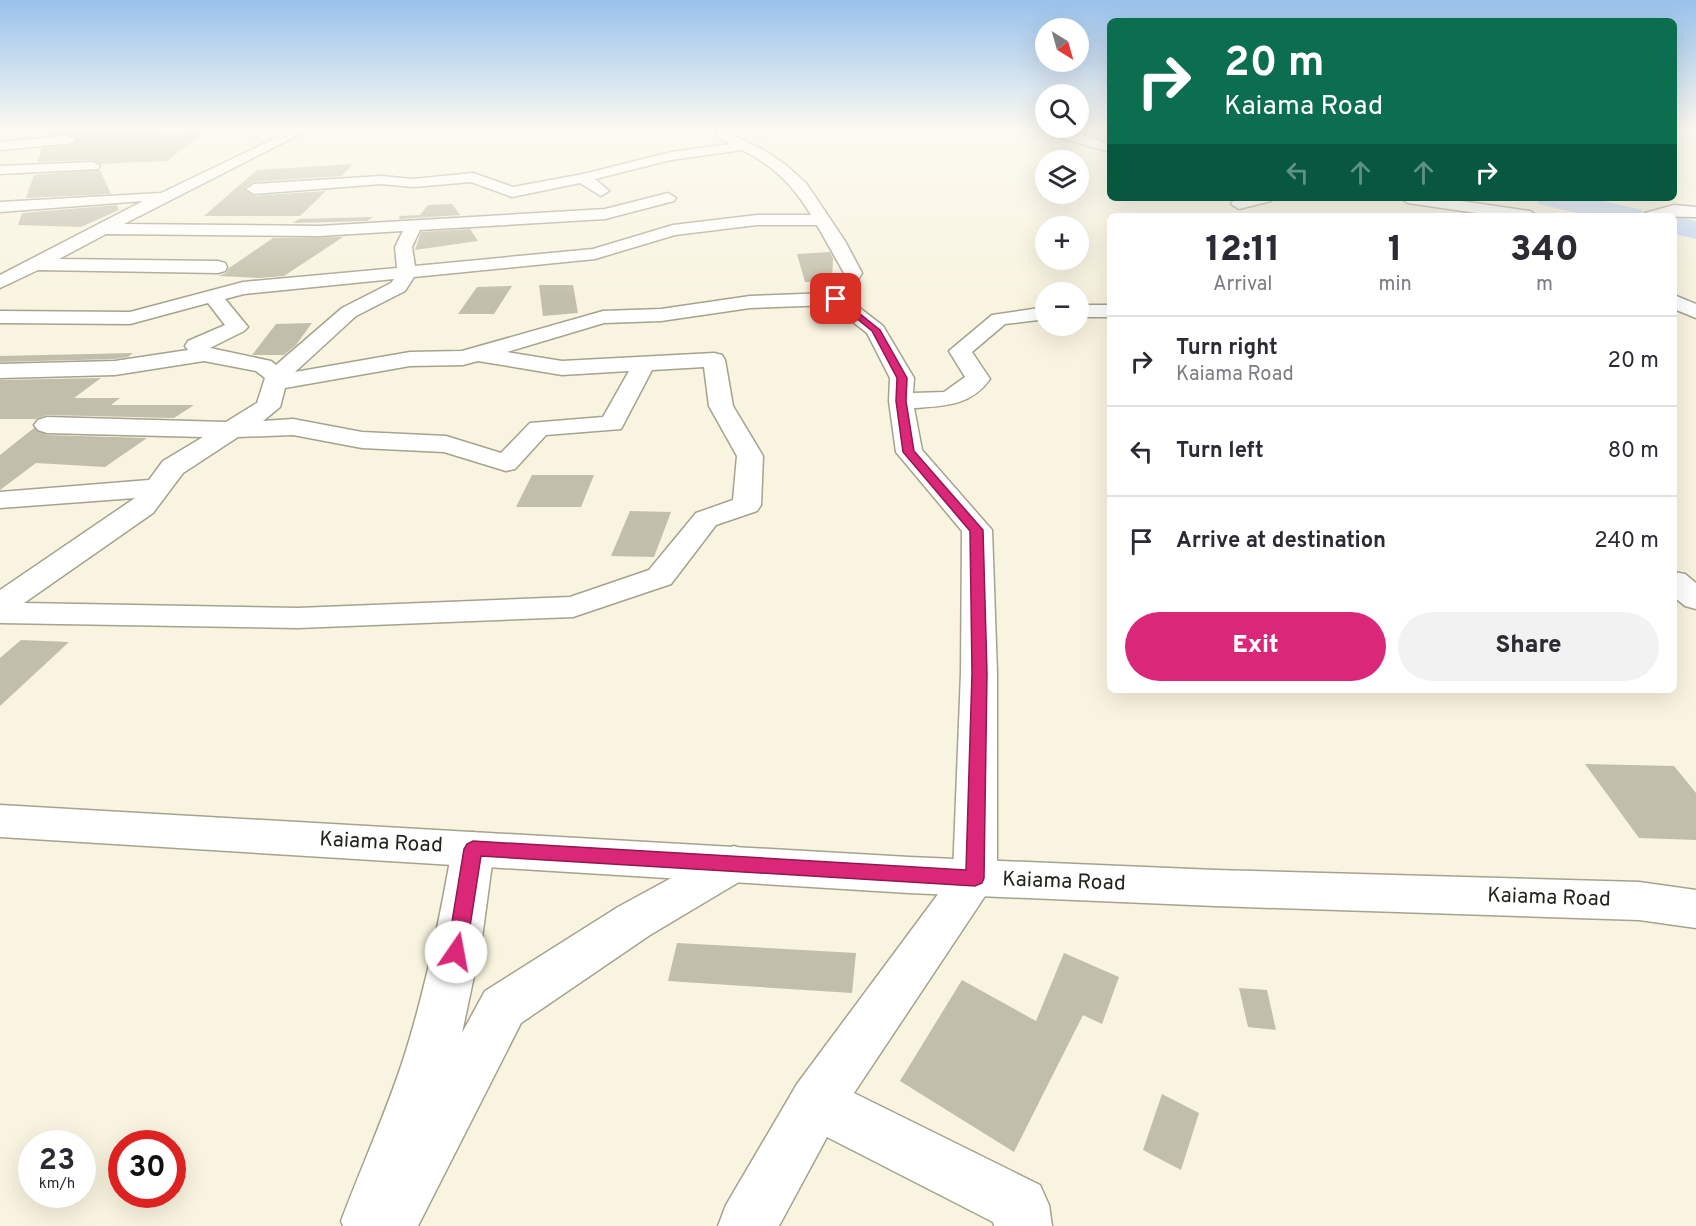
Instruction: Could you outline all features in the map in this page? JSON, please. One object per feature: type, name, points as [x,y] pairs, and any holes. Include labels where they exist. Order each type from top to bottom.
[{"type":"main road","points":[[0,282],[187,185]]},
{"type":"main road","points":[[254,189],[307,185]]},
{"type":"main road","points":[[494,185],[512,192],[546,185]]},
{"type":"main road","points":[[592,185],[612,202],[673,230]]},
{"type":"main road","points":[[800,185],[853,273],[836,299]]},
{"type":"main road","points":[[0,207],[165,196]]},
{"type":"main road","points":[[102,229],[320,231],[605,214],[668,198]]},
{"type":"main road","points":[[1239,206],[1255,201]]},
{"type":"main road","points":[[1428,201],[1510,213]]},
{"type":"main road","points":[[1662,213],[1674,210],[1696,212]]},
{"type":"main road","points":[[0,317],[130,318],[243,288],[595,254],[673,230],[757,220],[822,220]]},
{"type":"main road","points":[[408,272],[402,259],[403,244],[416,224]]},
{"type":"main road","points":[[34,264],[218,267]]},
{"type":"main road","points":[[0,605],[143,507],[173,467],[268,407],[278,376],[349,312],[398,287],[408,272]]},
{"type":"main road","points":[[204,354],[196,346],[237,327],[213,296]]},
{"type":"main road","points":[[0,371],[115,368],[204,354],[263,366],[284,381],[410,359],[463,358],[603,317],[661,315],[750,302],[836,299],[876,330],[902,378],[901,401],[909,452],[976,530],[979,673],[975,878],[816,1103],[747,1226]]},
{"type":"main road","points":[[1677,302],[1696,312]]},
{"type":"main road","points":[[1089,311],[1107,311]]},
{"type":"main road","points":[[901,401],[950,399],[978,379],[960,351],[999,320],[1035,315]]},
{"type":"main road","points":[[0,613],[298,618],[573,607],[660,577],[706,519],[747,505],[750,456],[721,406],[714,360],[561,368],[477,354]]},
{"type":"main road","points":[[47,425],[232,430],[293,427],[362,440],[446,444],[506,463],[539,428],[612,424],[645,362]]},
{"type":"main road","points":[[0,500],[158,488]]},
{"type":"main road","points":[[1677,583],[1696,599]]},
{"type":"main road","name":"Kaiama Road","points":[[0,821],[975,878],[1628,901],[1696,909]]},
{"type":"main road","points":[[368,1226],[421,1085],[448,991],[465,912],[473,849]]},
{"type":"main road","points":[[387,1226],[503,1007],[633,921],[734,864]]},
{"type":"main road","points":[[816,1103],[1020,1205],[1023,1226]]},
{"type":"building","points":[[30,185],[107,185],[111,194],[26,198]]},
{"type":"building","points":[[239,185],[249,185],[244,188],[254,196],[326,191],[300,216],[204,216]]},
{"type":"building","points":[[452,204],[460,215],[400,219],[399,216],[420,215],[428,205]]},
{"type":"building","points":[[117,205],[119,210],[81,227],[18,225],[22,213]]},
{"type":"building","points":[[373,217],[367,221],[293,223],[299,219]]},
{"type":"building","points":[[470,229],[478,241],[415,250],[421,232]]},
{"type":"building","points":[[343,237],[284,276],[259,278],[218,276],[226,273],[229,268],[273,238]]},
{"type":"building","points":[[830,252],[833,258],[832,282],[805,282],[797,254]]},
{"type":"building","points":[[539,285],[573,285],[578,313],[543,316]]},
{"type":"building","points":[[512,286],[494,314],[458,314],[477,287]]},
{"type":"building","points":[[312,323],[296,345],[284,355],[252,355],[276,324]]},
{"type":"building","points":[[133,353],[128,357],[115,359],[0,362],[0,356]]},
{"type":"building","points":[[101,378],[74,398],[120,398],[111,405],[194,405],[174,418],[47,415],[36,419],[0,419],[0,380]]},
{"type":"building","points":[[34,428],[47,435],[147,438],[105,467],[36,463],[0,490],[0,455]]},
{"type":"building","points":[[532,475],[594,475],[581,507],[516,507]]},
{"type":"building","points":[[630,511],[671,512],[654,557],[611,556]]},
{"type":"building","points":[[21,640],[69,642],[0,706],[0,658]]},
{"type":"building","points":[[1585,764],[1674,766],[1696,793],[1696,840],[1639,838]]},
{"type":"building","points":[[677,943],[856,953],[852,993],[668,981]]},
{"type":"building","points":[[1064,953],[1119,977],[1102,1024],[1083,1015],[1014,1152],[900,1081],[962,980],[1036,1021]]},
{"type":"building","points":[[1239,988],[1267,990],[1276,1030],[1248,1027]]},
{"type":"building","points":[[1162,1094],[1199,1113],[1181,1170],[1143,1150]]},
{"type":"waterway","points":[[1563,201],[1617,213]]},
{"type":"waterway","points":[[1677,226],[1696,230]]},
{"type":"route","points":[[456,952],[465,912],[473,849],[975,878],[979,673],[976,530],[909,452],[901,401],[902,378],[876,330],[836,299]]}]
